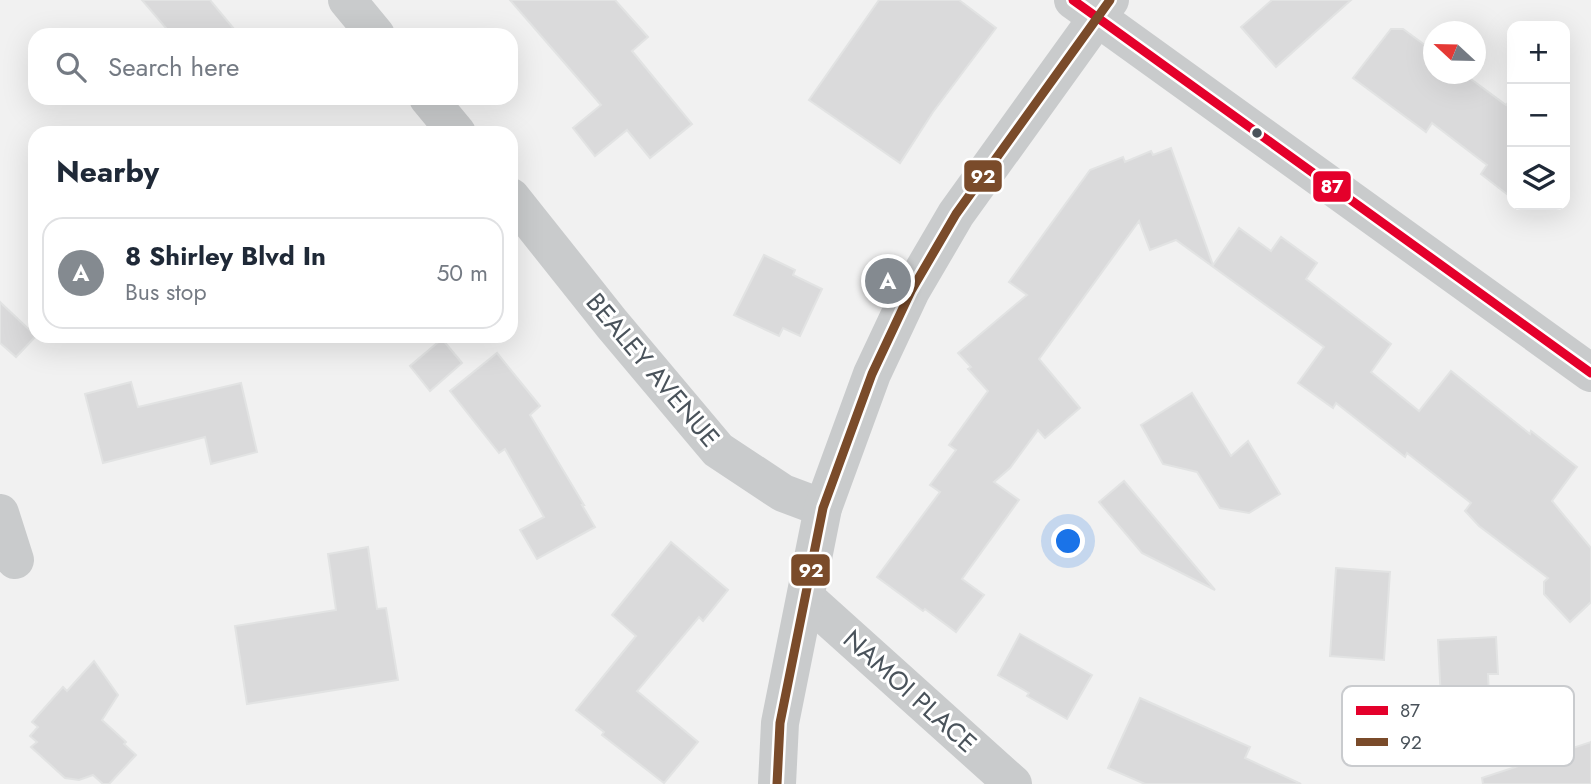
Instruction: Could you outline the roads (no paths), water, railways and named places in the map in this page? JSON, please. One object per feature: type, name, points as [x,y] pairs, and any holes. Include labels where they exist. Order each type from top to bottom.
[{"type":"street","points":[[347,0],[370,28]]},
{"type":"street","points":[[778,784],[780,723],[823,508],[872,374],[911,291],[956,214],[1093,6],[1591,373]]},
{"type":"street","points":[[434,105],[451,126]]},
{"type":"street","name":"BEALEY AVENUE","points":[[518,206],[612,324],[718,450],[783,493],[823,508]]},
{"type":"street","points":[[0,513],[15,560]]},
{"type":"street","name":"NAMOI PLACE","points":[[806,598],[1013,784]]},
{"type":"place","name":"8 Shirley Blvd In","points":[[888,281]]}]
